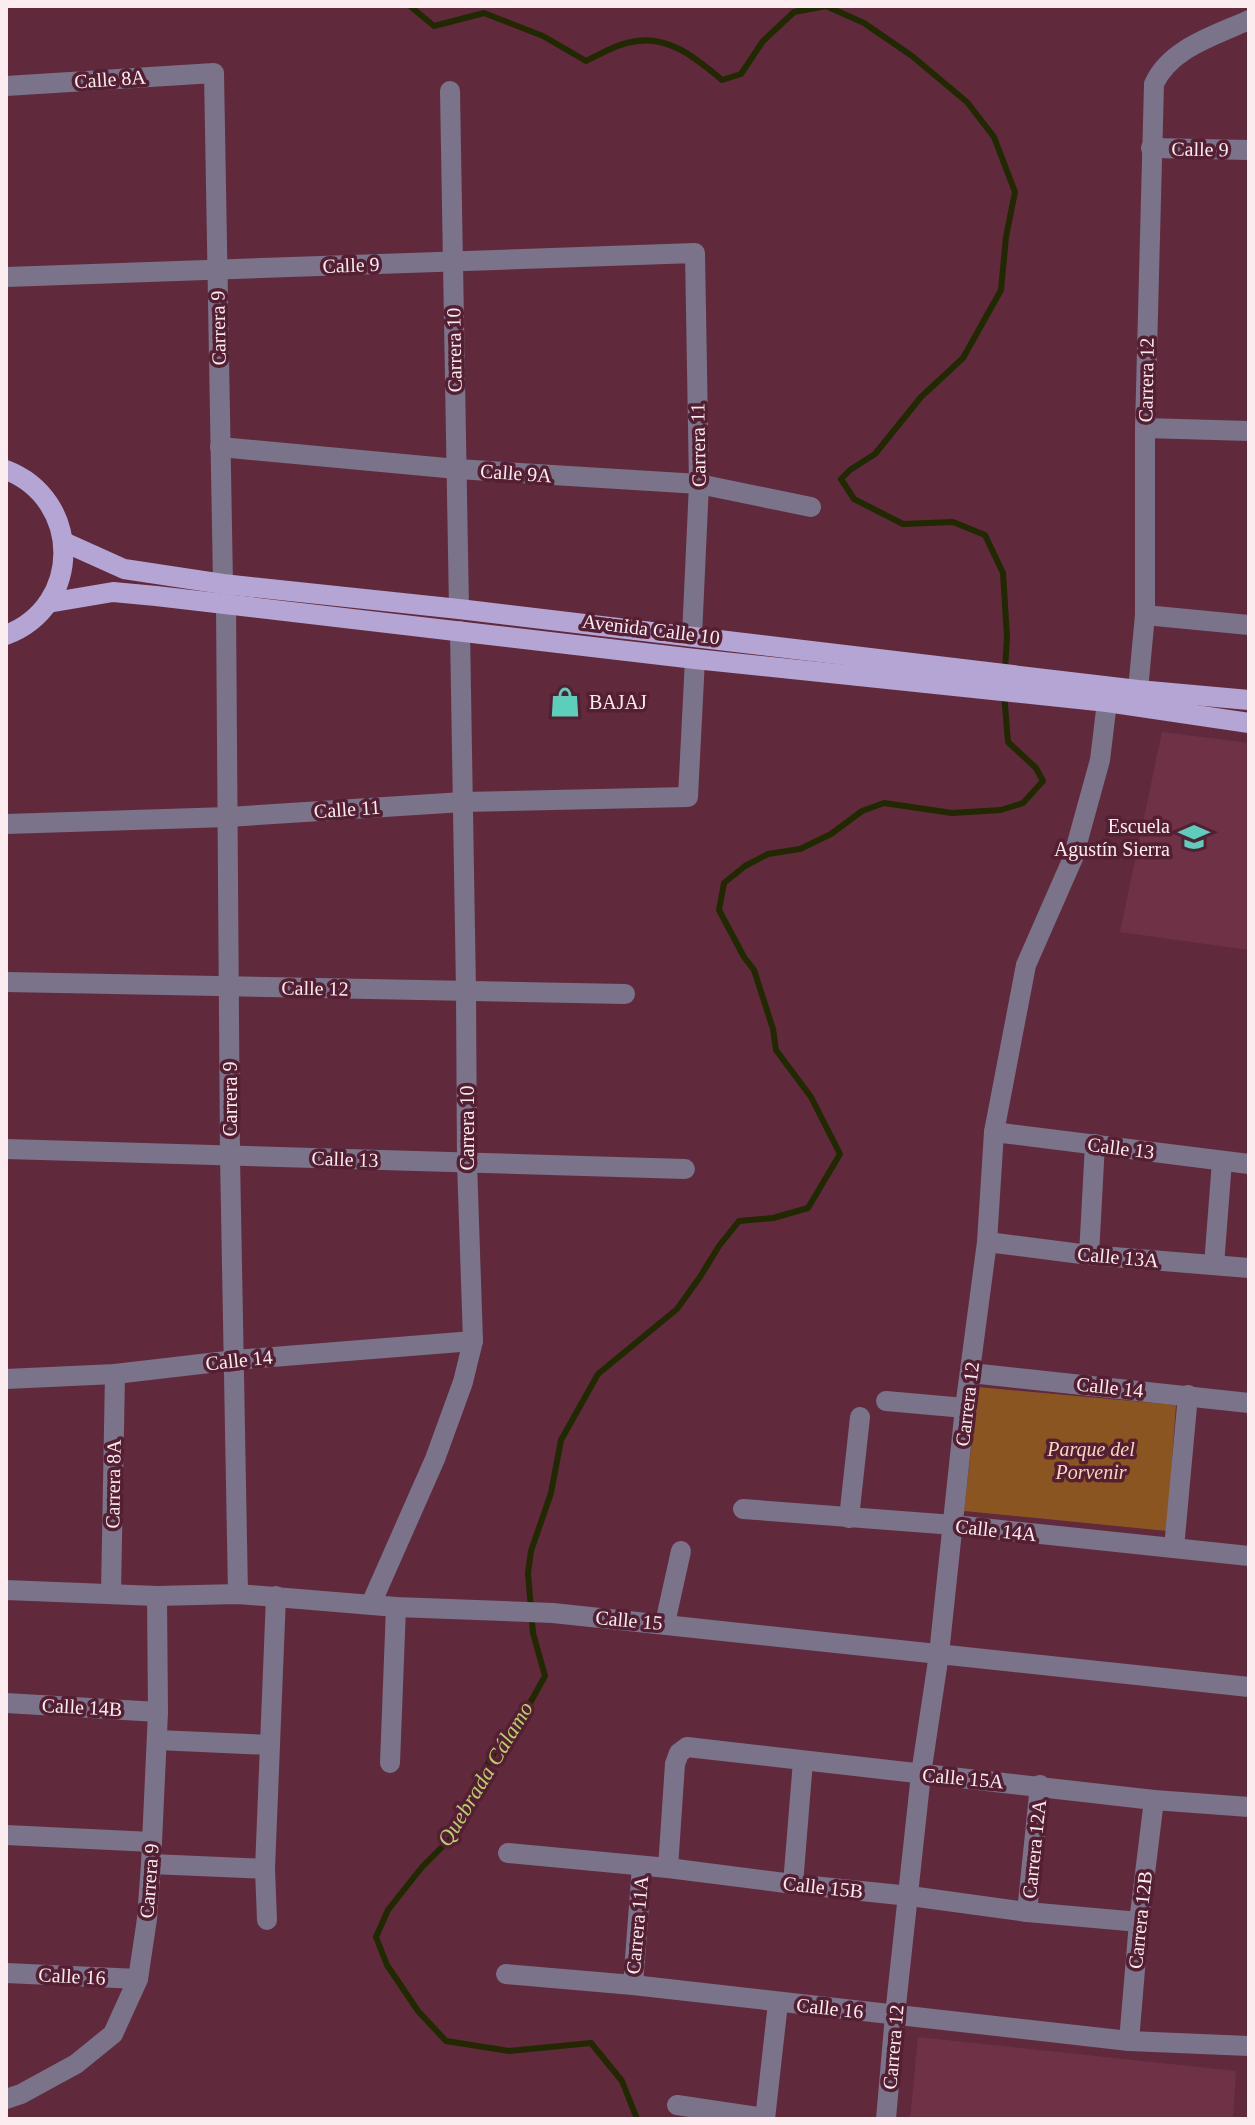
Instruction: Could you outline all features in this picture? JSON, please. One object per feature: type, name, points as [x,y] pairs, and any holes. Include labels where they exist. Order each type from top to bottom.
[{"type":"main road","points":[[6,470],[36,487],[49,503],[59,522],[64,542],[58,584],[48,603],[31,621],[7,638]]},
{"type":"main road","name":"Avenida Calle 10","points":[[64,542],[124,569],[224,594],[460,631],[695,659],[983,679]]},
{"type":"main road","name":"Avenida Calle 10","points":[[48,603],[113,592],[224,594],[459,609],[692,636],[1015,683],[1249,700]]},
{"type":"main road","name":"Avenida Calle 10","points":[[1015,683],[1107,702],[1249,723]]},
{"type":"street","name":"Carrera 12","points":[[1138,690],[1145,615],[1145,428],[1154,84],[1160,70],[1189,47],[1249,20]]},
{"type":"street","name":"Calle 8A","points":[[6,86],[214,73]]},
{"type":"street","name":"Carrera 9","points":[[214,73],[238,1594]]},
{"type":"street","name":"Carrera 10","points":[[450,91],[459,609]]},
{"type":"street","name":"Calle 9","points":[[1151,148],[1249,150]]},
{"type":"street","name":"Calle 9","points":[[6,277],[695,253]]},
{"type":"street","name":"Carrera 11","points":[[692,636],[699,484],[695,253]]},
{"type":"street","points":[[1145,428],[1249,431]]},
{"type":"street","name":"Calle 9A","points":[[220,447],[457,469],[699,484],[811,507]]},
{"type":"street","points":[[1145,615],[1249,625]]},
{"type":"street","name":"Carrera 10","points":[[371,1604],[435,1459],[463,1382],[473,1341],[467,1162],[460,631]]},
{"type":"street","name":"Calle 11","points":[[6,824],[228,817],[463,802],[688,797],[695,659]]},
{"type":"street","name":"Carrera 12","points":[[886,2119],[921,1774],[939,1654],[965,1408],[987,1242],[994,1132],[1026,965],[1073,858],[1100,760],[1107,702]]},
{"type":"street","name":"Calle 12","points":[[6,982],[625,994]]},
{"type":"street","name":"Calle 13","points":[[994,1132],[1249,1164]]},
{"type":"street","points":[[1089,1255],[1095,1144]]},
{"type":"street","name":"Calle 13","points":[[6,1149],[685,1169]]},
{"type":"street","points":[[1214,1265],[1222,1161]]},
{"type":"street","name":"Calle 13A","points":[[987,1242],[1089,1255],[1249,1268]]},
{"type":"street","name":"Calle 14","points":[[6,1379],[115,1374],[235,1360],[473,1341]]},
{"type":"street","name":"Calle 14","points":[[971,1373],[1249,1403]]},
{"type":"street","name":"Carrera 8A","points":[[111,1593],[115,1374]]},
{"type":"street","points":[[1174,1548],[1188,1395]]},
{"type":"street","points":[[886,1401],[965,1408]]},
{"type":"street","points":[[849,1518],[860,1417]]},
{"type":"street","name":"Calle 14A","points":[[743,1509],[954,1525],[1249,1556]]},
{"type":"street","points":[[665,1623],[681,1551]]},
{"type":"street","name":"Calle 15","points":[[6,1590],[157,1596],[238,1594],[396,1607],[553,1613],[1249,1687]]},
{"type":"street","name":"Carrera 9","points":[[6,2099],[76,2064],[113,2034],[138,1979],[151,1864],[158,1712],[157,1596]]},
{"type":"street","points":[[267,1920],[265,1869],[276,1596]]},
{"type":"street","points":[[390,1763],[396,1607]]},
{"type":"street","name":"Calle 14B","points":[[6,1703],[158,1712]]},
{"type":"street","points":[[157,1740],[270,1745]]},
{"type":"street","name":"Calle 15A","points":[[679,1753],[687,1747],[1154,1800],[1249,1807]]},
{"type":"street","name":"Carrera 11A","points":[[668,1868],[675,1764],[679,1753]]},
{"type":"street","points":[[793,1884],[803,1761]]},
{"type":"street","name":"Carrera 12A","points":[[1027,1912],[1040,1785]]},
{"type":"street","name":"Carrera 12B","points":[[1129,2041],[1154,1800]]},
{"type":"street","points":[[6,1835],[152,1842]]},
{"type":"street","name":"Calle 15B","points":[[508,1853],[668,1868],[1027,1912],[1139,1922]]},
{"type":"street","points":[[151,1864],[265,1869]]},
{"type":"street","name":"Carrera 11A","points":[[633,1985],[642,1866]]},
{"type":"street","name":"Calle 16","points":[[6,1973],[138,1979]]},
{"type":"street","name":"Calle 16","points":[[506,1974],[633,1985],[1129,2041],[1249,2046]]},
{"type":"street","points":[[677,2105],[765,2118],[778,2003]]},
{"type":"shaded area","name":"Escuela Agustín Sierra","points":[[1162,732],[1249,743],[1249,950],[1120,932]]},
{"type":"shaded area","points":[[918,2037],[1236,2071],[1233,2119],[910,2119]]},
{"type":"green space","name":"Parque del Porvenir","points":[[978,1387],[1176,1405],[1167,1531],[964,1511]]},
{"type":"waterway","name":"Quebrada Cálamo","points":[[410,6],[434,26],[484,13],[543,36],[586,61],[611,48],[641,40],[667,44],[690,55],[722,80],[741,74],[763,41],[794,12],[826,6],[864,23],[912,56],[967,102],[994,137],[1015,192],[1006,237],[1001,290],[963,358],[921,397],[875,454],[841,479],[854,499],[903,524],[953,522],[985,535],[1003,573],[1007,637],[1005,670]]},
{"type":"waterway","name":"Quebrada Cálamo","points":[[637,2119],[622,2081],[591,2043],[509,2051],[446,2041],[418,2011],[387,1965],[376,1937],[388,1910],[422,1867],[453,1836],[473,1789],[497,1748],[525,1712],[545,1676],[533,1633],[528,1573],[531,1551],[551,1493],[561,1440],[598,1374],[677,1309],[739,1221],[773,1218],[808,1208],[840,1154],[811,1097],[776,1050],[773,1029],[754,970],[719,910],[724,883],[745,866],[768,854],[800,849],[831,834],[862,811],[884,803],[952,813],[1001,810],[1023,803],[1043,781],[1036,768],[1008,742],[1004,693]]},
{"type":"place","name":"BAJAJ","points":[[565,702]]},
{"type":"place","name":"Escuela Agustín Sierra","points":[[1194,837]]}]
